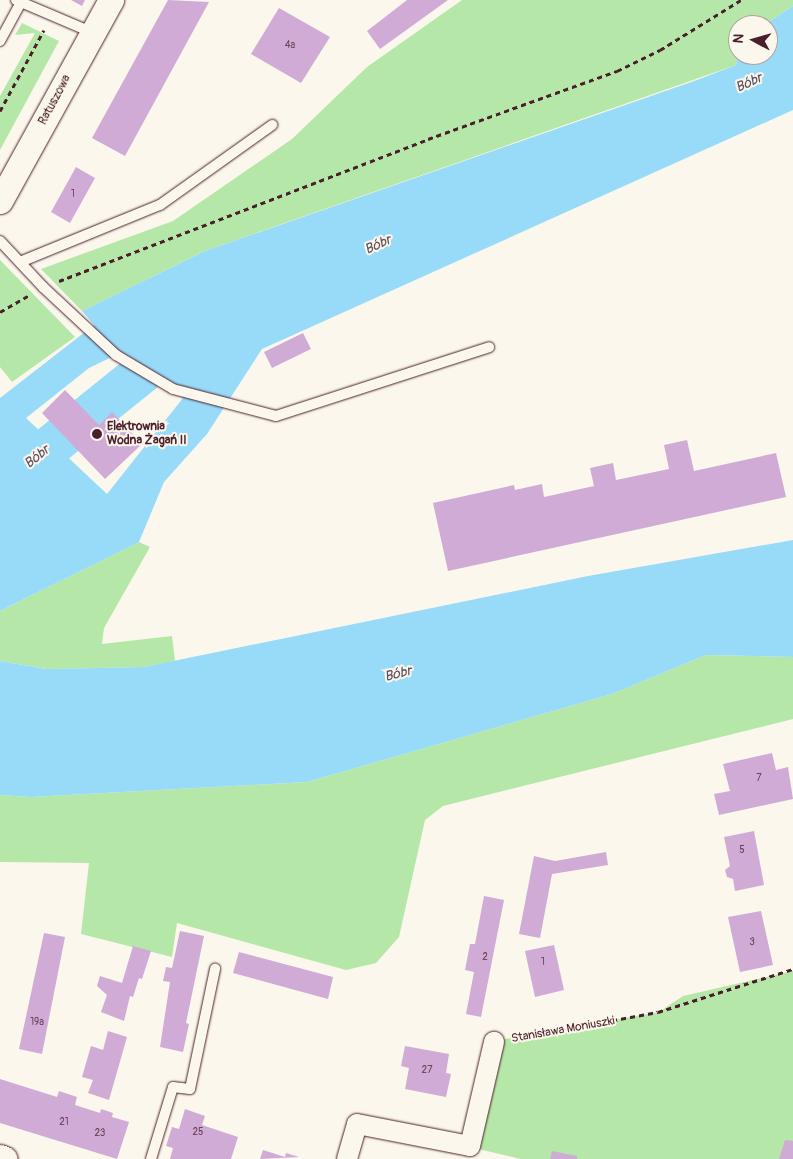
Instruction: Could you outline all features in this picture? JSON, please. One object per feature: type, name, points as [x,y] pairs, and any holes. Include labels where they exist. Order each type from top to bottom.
[{"type":"street","name":"Ratuszowa","points":[[0,201],[91,32],[111,0]]},
{"type":"street","name":"Stanisława Moniuszki","points":[[347,1159],[358,1124],[470,1146],[494,1042]]},
{"type":"street","points":[[0,1157],[5,1159]]},
{"type":"lane","points":[[0,41],[19,1],[91,32]]},
{"type":"lane","points":[[20,262],[160,205],[272,125]]},
{"type":"lane","points":[[0,241],[43,287],[116,355],[173,389],[224,404],[276,416],[489,347]]},
{"type":"lane","points":[[151,1159],[174,1086],[190,1090],[215,969]]},
{"type":"path","points":[[0,312],[43,287],[428,139],[617,71],[660,50],[741,0]]},
{"type":"path","points":[[0,111],[43,33]]},
{"type":"path","name":"Stanisława Moniuszki","points":[[494,1042],[658,1012],[793,969]]},
{"type":"green space","points":[[462,0],[793,0],[793,6],[778,16],[728,15],[728,65],[736,65],[205,251],[82,311],[41,269],[173,221],[292,139],[367,67]]},
{"type":"green space","points":[[22,23],[59,41],[0,150],[0,96],[35,33],[15,35]]},
{"type":"green space","points":[[0,260],[75,337],[12,382],[0,367]]},
{"type":"green space","points":[[139,542],[150,547],[104,628],[102,644],[172,636],[175,661],[144,667],[47,669],[0,661],[0,611]]},
{"type":"green space","points":[[706,655],[793,657],[793,719],[443,806],[425,820],[399,937],[376,963],[346,970],[177,923],[172,957],[81,934],[89,863],[0,862],[0,795],[31,797],[307,782],[612,694]]},
{"type":"green space","points":[[793,971],[793,1159],[521,1159],[470,1147],[494,1041],[659,1012],[683,996]]},
{"type":"water","points":[[793,6],[793,110],[262,349],[207,434],[164,482],[139,542],[0,611],[0,398],[94,325],[82,311],[205,251],[736,65],[778,65],[778,16]],"holes":[[[116,355],[183,398],[107,494],[26,418],[89,368]]]},
{"type":"water","points":[[793,540],[793,657],[706,655],[612,694],[307,782],[31,797],[0,795],[0,661],[47,669],[144,667],[588,576]]},
{"type":"building","points":[[71,0],[85,0],[82,6]]},
{"type":"building","points":[[168,0],[209,2],[125,156],[92,138]]},
{"type":"building","points":[[407,0],[448,0],[380,49],[367,31]]},
{"type":"building","points":[[279,8],[330,37],[301,83],[251,54]]},
{"type":"building","points":[[76,167],[95,178],[70,223],[51,212]]},
{"type":"building","points":[[303,333],[311,349],[272,368],[264,352]]},
{"type":"building","name":"Elektrownia Wodna Żagań II","points":[[65,390],[99,425],[112,412],[142,444],[105,479],[42,413]]},
{"type":"building","points":[[687,440],[694,471],[776,453],[786,497],[448,571],[433,503],[514,485],[515,490],[542,484],[544,497],[594,486],[590,468],[613,463],[616,480],[669,469],[664,445]]},
{"type":"building","points":[[772,753],[776,770],[788,767],[793,799],[719,815],[714,794],[730,791],[723,764]]},
{"type":"building","points":[[754,831],[764,885],[735,891],[733,879],[727,877],[725,870],[730,866],[724,837]]},
{"type":"building","points":[[606,852],[608,865],[552,874],[540,938],[519,934],[534,856],[555,861]]},
{"type":"building","points":[[484,896],[504,900],[481,1017],[466,1014],[474,972],[465,970],[470,944],[475,944]]},
{"type":"building","points":[[761,911],[773,965],[740,972],[728,917]]},
{"type":"building","points":[[180,931],[204,936],[186,1023],[189,1024],[183,1052],[160,1047],[170,982],[163,981],[166,967],[172,968]]},
{"type":"building","points":[[44,933],[65,937],[42,1054],[19,1049]]},
{"type":"building","points":[[554,945],[564,990],[535,997],[525,951]]},
{"type":"building","points":[[133,946],[151,951],[142,979],[139,978],[133,997],[130,996],[124,1021],[101,1012],[107,995],[97,986],[100,976],[122,983]]},
{"type":"building","points":[[239,952],[333,977],[328,999],[233,973]]},
{"type":"building","points":[[108,1031],[127,1037],[109,1100],[88,1093],[93,1080],[82,1077],[91,1046],[103,1050]]},
{"type":"building","points":[[405,1046],[449,1054],[446,1073],[451,1074],[446,1097],[405,1089],[409,1068],[401,1066]]},
{"type":"building","points":[[0,1079],[57,1097],[59,1091],[77,1097],[75,1105],[100,1113],[101,1109],[113,1113],[112,1117],[129,1122],[117,1159],[0,1123]]},
{"type":"building","points":[[185,1109],[205,1116],[202,1125],[238,1137],[231,1159],[170,1159],[173,1148],[166,1146],[172,1127],[179,1129]]},
{"type":"building","points":[[785,1140],[793,1141],[793,1159],[779,1159]]},
{"type":"building","points":[[263,1150],[285,1157],[286,1153],[299,1157],[260,1159]]},
{"type":"building","points":[[552,1151],[577,1156],[577,1159],[550,1159]]},
{"type":"waterway","name":"Bóbr","points":[[0,487],[185,338]]},
{"type":"place","name":"Elektrownia Wodna Żagań II","points":[[97,434]]}]
